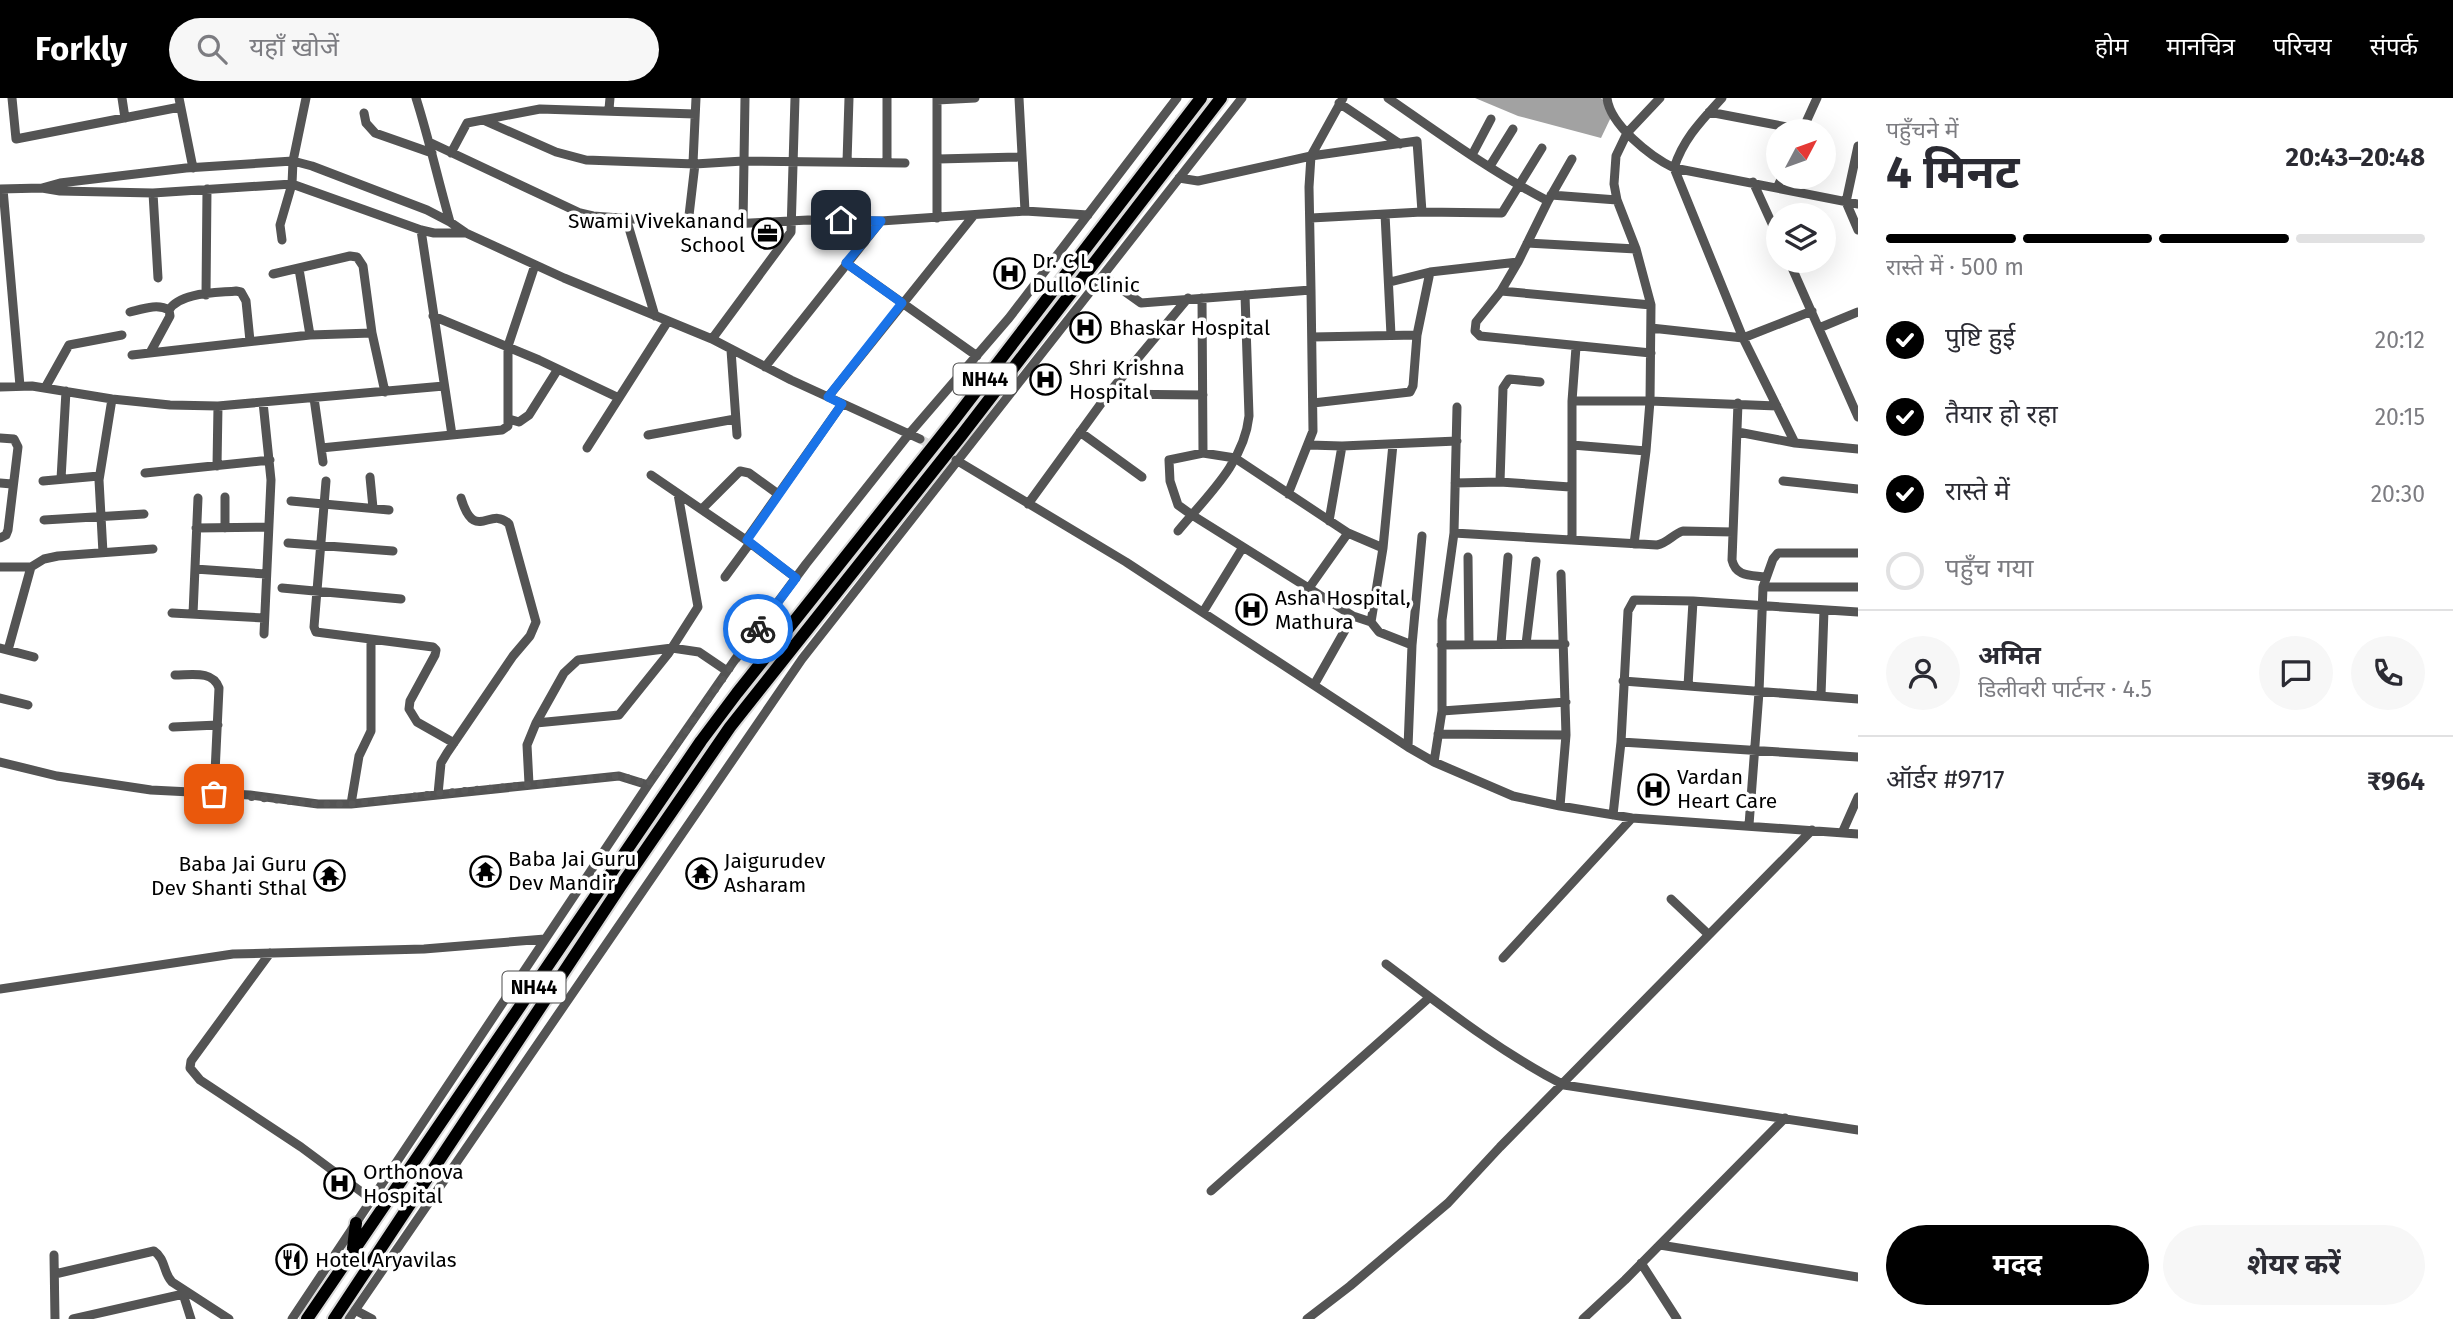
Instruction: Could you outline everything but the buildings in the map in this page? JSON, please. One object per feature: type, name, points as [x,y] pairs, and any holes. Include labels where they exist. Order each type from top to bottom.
[{"type":"highway","name":"NH44","points":[[307,1319],[701,741],[954,420],[1201,98]]},
{"type":"highway","name":"NH44","points":[[334,1319],[620,887],[730,727],[985,405],[1221,98]]},
{"type":"highway","points":[[353,1252],[356,1223]]},
{"type":"street","points":[[12,98],[16,139],[125,118],[180,102],[193,168]]},
{"type":"street","points":[[122,98],[125,118]]},
{"type":"street","points":[[282,240],[280,225],[292,184],[293,161],[306,98]]},
{"type":"street","points":[[416,98],[450,222]]},
{"type":"street","points":[[609,109],[610,98]]},
{"type":"street","points":[[688,224],[694,163],[696,98]]},
{"type":"street","points":[[743,225],[745,98]]},
{"type":"street","points":[[712,339],[788,239],[793,221],[795,98]]},
{"type":"street","points":[[847,162],[849,98]]},
{"type":"street","points":[[887,98],[887,163]]},
{"type":"street","points":[[937,218],[937,99],[975,98]]},
{"type":"street","points":[[1019,98],[1025,211]]},
{"type":"street","points":[[292,1319],[727,671],[909,434],[977,356],[1177,98]]},
{"type":"street","points":[[372,1319],[352,1315],[802,659],[1242,98]]},
{"type":"street","points":[[1388,98],[1519,186],[1550,198],[1617,200]]},
{"type":"street","points":[[1607,98],[1608,106],[1627,132],[1648,154],[1674,169],[1766,185]]},
{"type":"street","points":[[1634,544],[1650,401],[1651,305],[1614,184],[1616,156],[1627,132],[1660,98]]},
{"type":"street","points":[[1722,98],[1680,149],[1674,169],[1743,338],[1795,443]]},
{"type":"street","points":[[1807,119],[1817,98]]},
{"type":"street","points":[[1288,494],[1313,431],[1309,187],[1311,156],[1341,101],[1400,144]]},
{"type":"street","points":[[451,153],[467,123],[540,109],[609,109],[695,114]]},
{"type":"street","points":[[1709,112],[1766,124]]},
{"type":"street","points":[[364,113],[366,123],[375,133],[451,153],[580,213],[593,216],[688,224],[743,225],[793,221],[881,221],[1025,211],[1088,215]]},
{"type":"street","points":[[1472,155],[1491,119]]},
{"type":"street","points":[[483,120],[577,159],[694,163],[905,163]]},
{"type":"street","points":[[1490,166],[1513,129]]},
{"type":"street","points":[[1179,178],[1198,181],[1311,156],[1417,141],[1422,212]]},
{"type":"street","points":[[1858,146],[1846,202],[1858,230]]},
{"type":"street","points":[[1311,218],[1422,212],[1502,213],[1542,148]]},
{"type":"street","points":[[938,159],[1021,157]]},
{"type":"street","points":[[1572,159],[1518,262],[1501,291],[1476,322],[1475,331],[1480,336],[1651,353]]},
{"type":"street","points":[[42,188],[60,183],[193,168],[293,161],[323,169],[427,210],[466,233],[712,339],[765,367],[920,439]]},
{"type":"street","points":[[1753,182],[1766,211]]},
{"type":"street","points":[[20,386],[3,187],[153,193],[292,184],[421,230],[434,233],[466,233]]},
{"type":"street","points":[[206,295],[207,189]]},
{"type":"street","points":[[1782,189],[1858,204]]},
{"type":"street","points":[[153,193],[158,278]]},
{"type":"street","points":[[1385,214],[1391,335]]},
{"type":"street","points":[[828,397],[974,215]]},
{"type":"street","points":[[626,219],[655,316]]},
{"type":"street","points":[[765,367],[881,221]]},
{"type":"street","points":[[421,230],[452,435]]},
{"type":"street","points":[[1527,243],[1636,249]]},
{"type":"street","points":[[273,274],[350,256],[357,257],[363,266],[372,333],[385,392]]},
{"type":"street","points":[[1390,282],[1430,272],[1518,262]]},
{"type":"street","points":[[846,263],[977,356]]},
{"type":"street","points":[[321,448],[502,430],[508,425],[508,346],[535,265]]},
{"type":"street","points":[[299,268],[310,335]]},
{"type":"street","points":[[1313,403],[1410,392],[1413,386],[1417,335],[1430,272]]},
{"type":"street","points":[[1795,273],[1858,417]]},
{"type":"street","points":[[1103,276],[1141,303],[1311,290]]},
{"type":"street","points":[[1501,291],[1651,305]]},
{"type":"street","points":[[169,310],[177,301],[241,292],[246,301],[250,341]]},
{"type":"street","points":[[1178,531],[1228,472],[1247,434],[1249,416],[1245,295]]},
{"type":"street","points":[[1028,504],[1108,394],[1188,298]]},
{"type":"street","points":[[1202,298],[1203,453]]},
{"type":"street","points":[[130,312],[155,307],[169,310]]},
{"type":"street","points":[[151,351],[170,316],[169,310]]},
{"type":"street","points":[[1651,328],[1743,338],[1812,311]]},
{"type":"street","points":[[1819,328],[1858,312]]},
{"type":"street","points":[[433,316],[508,346],[619,398]]},
{"type":"street","points":[[587,449],[668,321]]},
{"type":"street","points":[[132,355],[310,335],[372,333]]},
{"type":"street","points":[[45,388],[69,345],[122,335]]},
{"type":"street","points":[[1312,337],[1417,335]]},
{"type":"street","points":[[1572,539],[1570,487],[1576,347]]},
{"type":"street","points":[[731,349],[737,435]]},
{"type":"street","points":[[509,419],[519,422],[529,415],[558,369]]},
{"type":"street","points":[[1500,482],[1503,388],[1510,379],[1541,382]]},
{"type":"street","points":[[0,387],[45,388],[170,405],[218,406],[444,386]]},
{"type":"street","points":[[61,480],[66,391]]},
{"type":"street","points":[[1108,394],[1203,395]]},
{"type":"street","points":[[314,398],[323,463]]},
{"type":"street","points":[[103,552],[99,476],[112,399]]},
{"type":"street","points":[[1572,401],[1777,405]]},
{"type":"street","points":[[263,402],[270,460],[264,634]]},
{"type":"street","points":[[1738,403],[1732,561],[1734,569],[1764,582],[1858,587]]},
{"type":"street","points":[[725,577],[842,404]]},
{"type":"street","points":[[217,466],[218,406]]},
{"type":"street","points":[[1434,762],[1441,711],[1442,620],[1454,533],[1457,407]]},
{"type":"street","points":[[648,435],[735,419]]},
{"type":"street","points":[[1080,432],[1142,477]]},
{"type":"street","points":[[1738,432],[1795,443],[1858,449]]},
{"type":"street","points":[[0,438],[10,438],[17,442],[8,530],[6,536],[0,538]]},
{"type":"street","points":[[1308,445],[1457,441]]},
{"type":"street","points":[[1371,622],[1383,548],[1393,444]]},
{"type":"street","points":[[1572,445],[1646,452]]},
{"type":"street","points":[[1329,521],[1342,446]]},
{"type":"street","points":[[1383,548],[1348,533],[1235,458],[1203,453],[1168,460],[1170,481],[1178,505],[1353,616],[1371,622],[1379,632],[1412,645]]},
{"type":"street","points":[[145,473],[270,460]]},
{"type":"street","points":[[957,460],[1126,562],[1408,747],[1434,762],[1514,796],[1632,818],[1858,834]]},
{"type":"street","points":[[702,509],[740,471],[749,473],[778,495]]},
{"type":"street","points":[[651,475],[748,541],[796,578]]},
{"type":"street","points":[[43,481],[99,476]]},
{"type":"street","points":[[370,477],[373,508]]},
{"type":"street","points":[[326,481],[314,627],[316,632],[426,644],[436,650],[410,701],[409,709],[417,722],[454,743]]},
{"type":"street","points":[[1783,481],[1858,489]]},
{"type":"street","points":[[1455,483],[1500,482],[1570,487]]},
{"type":"street","points":[[0,483],[12,484]]},
{"type":"street","points":[[536,723],[619,715],[672,648],[698,607],[678,494]]},
{"type":"street","points":[[225,497],[225,528]]},
{"type":"street","points":[[193,614],[198,498]]},
{"type":"street","points":[[438,793],[441,763],[513,656],[530,636],[536,622],[509,524],[499,519],[475,522],[466,515],[461,498]]},
{"type":"street","points":[[291,501],[389,510]]},
{"type":"street","points":[[44,520],[144,514]]},
{"type":"street","points":[[197,528],[268,527]]},
{"type":"street","points":[[1454,533],[1663,544],[1676,533],[1690,530],[1733,532]]},
{"type":"street","points":[[1309,589],[1348,533]]},
{"type":"street","points":[[1408,747],[1412,645],[1422,536]]},
{"type":"street","points":[[288,543],[393,551]]},
{"type":"street","points":[[1203,612],[1243,547]]},
{"type":"street","points":[[0,567],[31,567],[51,557],[153,549]]},
{"type":"street","points":[[1749,825],[1764,582],[1779,553],[1857,553]]},
{"type":"street","points":[[1468,557],[1469,644]]},
{"type":"street","points":[[1501,644],[1508,557]]},
{"type":"street","points":[[1526,644],[1536,561]]},
{"type":"street","points":[[31,567],[4,649],[34,657]]},
{"type":"street","points":[[195,569],[266,574]]},
{"type":"street","points":[[1560,806],[1566,735],[1561,573]]},
{"type":"street","points":[[282,588],[401,599]]},
{"type":"street","points":[[1614,815],[1628,611],[1634,600],[1858,611]]},
{"type":"street","points":[[1688,686],[1693,601]]},
{"type":"street","points":[[1821,695],[1825,610]]},
{"type":"street","points":[[172,613],[264,618]]},
{"type":"street","points":[[1314,685],[1353,616]]},
{"type":"street","points":[[351,804],[359,756],[370,731],[371,640]]},
{"type":"street","points":[[1441,645],[1565,644]]},
{"type":"street","points":[[529,785],[527,745],[564,673],[578,660],[672,648],[699,652],[727,671]]},
{"type":"street","points":[[175,675],[211,676],[217,681],[219,688],[214,794]]},
{"type":"street","points":[[1623,681],[1858,699]]},
{"type":"street","points":[[0,698],[28,705]]},
{"type":"street","points":[[1441,711],[1566,702]]},
{"type":"street","points":[[173,727],[218,725]]},
{"type":"street","points":[[1438,734],[1566,735]]},
{"type":"street","points":[[1621,742],[1858,757]]},
{"type":"street","points":[[0,762],[88,782],[318,804],[351,804],[619,776],[648,785]]},
{"type":"street","points":[[1842,833],[1858,797]]},
{"type":"street","points":[[1503,958],[1632,818]]},
{"type":"street","points":[[1307,1319],[1448,1203],[1812,830]]},
{"type":"street","points":[[1671,899],[1708,934]]},
{"type":"street","points":[[0,989],[233,954],[424,949],[545,939]]},
{"type":"street","points":[[270,953],[191,1061],[190,1068],[200,1080],[302,1147],[371,1199]]},
{"type":"street","points":[[1386,964],[1522,1062],[1564,1084],[1858,1130]]},
{"type":"street","points":[[1212,1191],[1430,997]]},
{"type":"street","points":[[1583,1319],[1785,1118]]},
{"type":"street","points":[[1660,1245],[1858,1277]]},
{"type":"street","points":[[55,1274],[154,1251],[161,1257],[169,1279],[186,1294],[229,1319]]},
{"type":"street","points":[[54,1255],[55,1319]]},
{"type":"street","points":[[1641,1263],[1677,1319]]},
{"type":"street","points":[[73,1319],[186,1294]]},
{"type":"street","points":[[186,1294],[191,1319]]},
{"type":"shaded area","points":[[1475,98],[1601,98],[1612,115],[1601,138],[1518,116]]},
{"type":"tunnel","points":[[920,439],[950,456]]},
{"type":"way so far","points":[[214,794],[250,795],[318,804],[351,804],[619,776],[648,785],[758,629]]},
{"type":"place","name":"Swami Vivekanand School","points":[[768,233]]},
{"type":"place","name":"Dr. C L Dullo Clinic","points":[[1009,273]]},
{"type":"place","name":"Bhaskar Hospital","points":[[1086,328]]},
{"type":"place","name":"Shri Krishna Hospital","points":[[1046,380]]},
{"type":"place","name":"Asha Hospital, Mathura","points":[[1252,610]]},
{"type":"place","name":"Vardan Heart Care","points":[[1654,789]]},
{"type":"place","name":"Baba Jai Guru Dev Mandir","points":[[485,871]]},
{"type":"place","name":"Jaigurudev Asharam","points":[[701,873]]},
{"type":"place","name":"Baba Jai Guru Dev Shanti Sthal","points":[[330,876]]},
{"type":"place","name":"Orthonova Hospital","points":[[340,1184]]},
{"type":"place","name":"Hotel Aryavilas","points":[[292,1260]]},
{"type":"route","points":[[758,629],[796,578],[747,540],[842,404],[828,397],[902,303],[846,263],[881,221],[841,220]]}]
